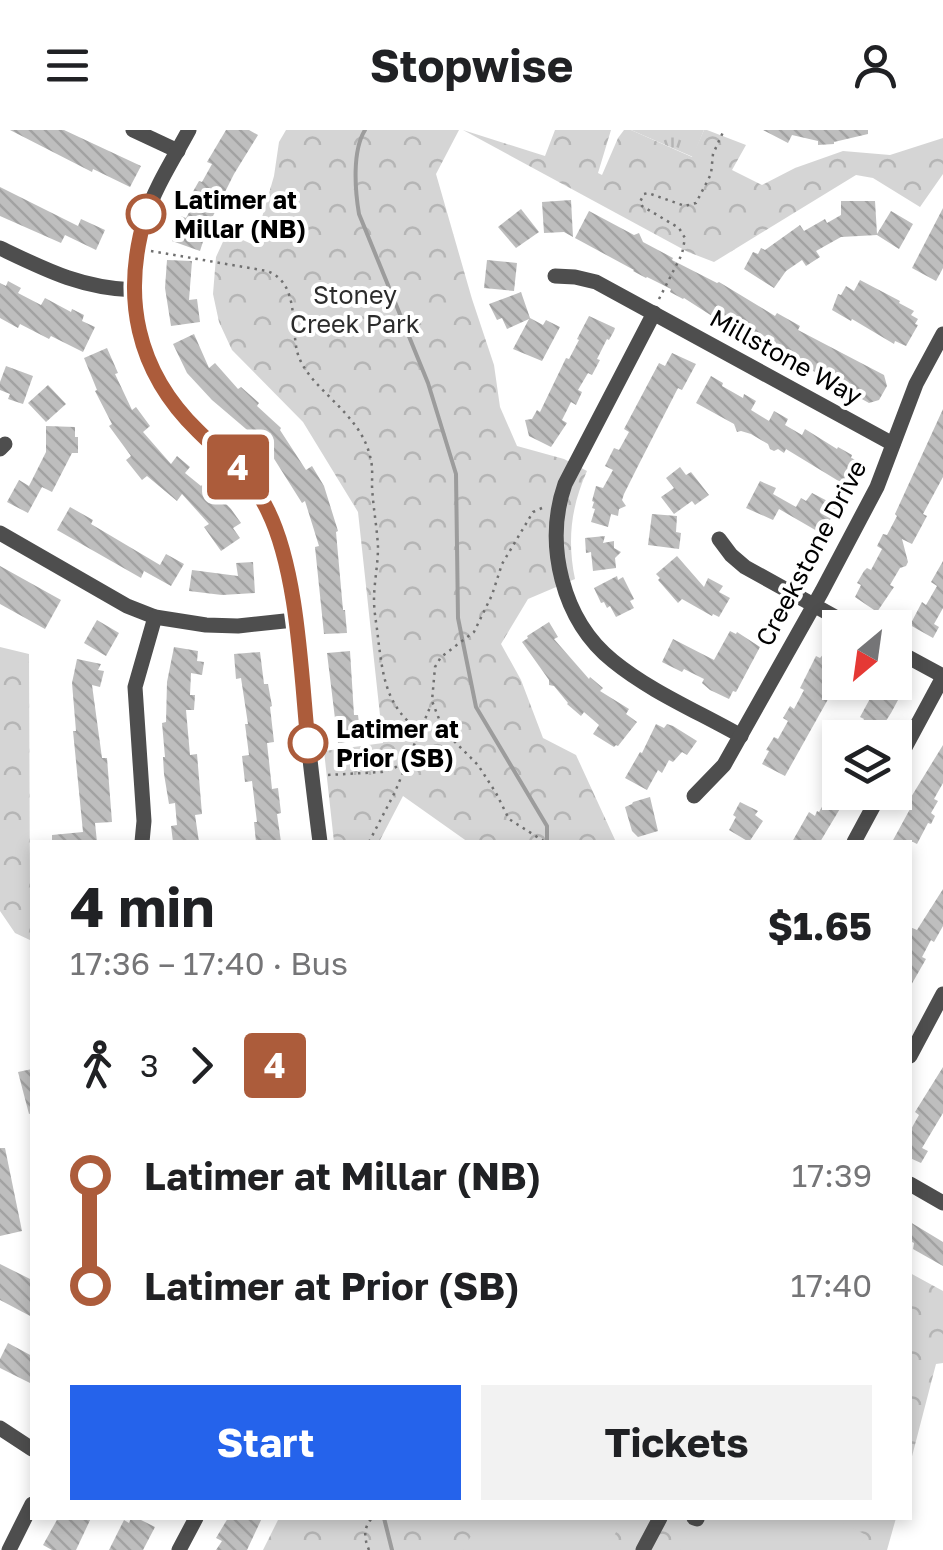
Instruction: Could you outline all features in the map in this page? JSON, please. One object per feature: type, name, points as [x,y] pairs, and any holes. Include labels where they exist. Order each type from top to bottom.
[{"type":"street","points":[[133,130],[178,151]]},
{"type":"street","points":[[189,130],[146,214],[137,250],[134,290],[138,329],[166,394],[200,434],[238,466],[267,509],[280,538],[294,620],[320,840]]},
{"type":"street","points":[[0,248],[70,280],[134,290]]},
{"type":"street","name":"Millstone Way","points":[[556,276],[596,282],[655,309],[893,444]]},
{"type":"street","points":[[655,309],[558,504],[555,541],[562,581],[590,638],[611,660],[741,736]]},
{"type":"street","name":"Creekstone Drive","points":[[694,796],[724,765],[814,604],[877,486],[916,384],[943,334]]},
{"type":"street","points":[[0,533],[127,606],[156,617],[238,626],[294,620]]},
{"type":"street","points":[[719,539],[745,567],[824,610]]},
{"type":"street","points":[[142,840],[134,687],[156,617]]},
{"type":"street","points":[[912,660],[943,677],[912,734]]},
{"type":"street","points":[[855,840],[871,810]]},
{"type":"street","points":[[912,1054],[934,1028],[943,994]]},
{"type":"street","points":[[912,1185],[943,1203]]},
{"type":"street","points":[[0,1428],[30,1447]]},
{"type":"street","points":[[8,1550],[30,1508]]},
{"type":"street","points":[[179,1550],[195,1520]]},
{"type":"street","points":[[643,1550],[659,1520]]},
{"type":"path","points":[[655,309],[682,254],[685,238],[679,228],[640,202],[648,193],[685,206],[696,203],[711,174],[712,154],[724,130]]},
{"type":"path","points":[[137,250],[267,271],[284,283],[292,305],[298,354],[306,370],[350,416],[371,458],[378,550],[374,604],[382,674],[388,694],[420,731]]},
{"type":"path","points":[[370,840],[395,792],[432,701],[435,666],[474,632],[502,564],[534,512],[558,504]]},
{"type":"path","points":[[432,701],[441,724],[478,765],[509,819],[542,840]]},
{"type":"path","points":[[312,777],[382,772],[409,758]]},
{"type":"path","points":[[368,1550],[364,1532],[370,1520]]},
{"type":"green space","name":"Stoney Creek Park","points":[[286,130],[459,130],[436,174],[494,365],[500,407],[517,446],[564,459],[587,471],[572,524],[575,579],[528,599],[501,644],[521,680],[543,738],[576,755],[615,840],[465,840],[403,796],[380,840],[334,840],[324,751],[383,743],[358,512],[303,422],[232,350],[219,322],[213,294],[216,257],[227,233],[254,245],[274,176],[279,142]]},
{"type":"green space","points":[[463,130],[545,156],[555,130],[611,130],[598,173],[602,175],[624,130],[692,157],[707,130],[746,145],[732,170],[762,185],[843,151],[890,155],[943,138],[943,174],[920,207],[873,178],[856,175],[714,262],[688,252]]},
{"type":"green space","points":[[631,130],[704,130],[693,157]]},
{"type":"green space","points":[[0,647],[29,654],[30,940],[15,933],[0,911]]},
{"type":"green space","points":[[912,1274],[943,1291],[943,1363],[936,1364],[912,1456]]},
{"type":"green space","points":[[278,1520],[895,1520],[887,1550],[263,1550]]},
{"type":"green space","points":[[480,1520],[623,1520],[606,1550],[463,1550]]},
{"type":"green space","points":[[697,1520],[837,1520],[866,1535],[858,1550],[680,1550]]},
{"type":"building","points":[[10,130],[64,130],[141,166],[130,187]]},
{"type":"building","points":[[226,130],[249,130],[258,135],[208,226],[200,251],[172,241],[181,216],[186,218],[197,198],[191,195],[212,164],[207,162]]},
{"type":"building","points":[[763,130],[868,130],[868,134],[818,145],[818,141],[792,135],[788,143]]},
{"type":"building","points":[[0,187],[78,226],[81,219],[105,230],[96,250],[65,235],[61,243],[0,216]]},
{"type":"building","points":[[571,200],[573,237],[564,232],[544,233],[542,202]]},
{"type":"building","points":[[841,201],[875,201],[877,234],[891,211],[913,224],[899,249],[877,235],[841,237],[816,251],[820,257],[806,266],[802,260],[786,271],[774,288],[744,269],[753,252],[765,250],[800,225],[804,231],[841,215]]},
{"type":"building","points":[[943,208],[943,268],[936,281],[912,268]]},
{"type":"building","points":[[521,209],[539,232],[516,248],[498,227]]},
{"type":"building","points":[[589,211],[634,235],[639,233],[643,242],[672,260],[719,282],[775,316],[777,313],[800,326],[798,330],[884,375],[887,386],[879,400],[869,403],[851,393],[854,388],[835,378],[833,382],[744,329],[742,332],[730,325],[733,321],[715,311],[712,316],[670,292],[671,289],[575,238]]},
{"type":"building","points":[[167,260],[192,261],[189,300],[197,299],[200,322],[171,326],[165,288]]},
{"type":"building","points":[[487,260],[517,263],[514,291],[484,288]]},
{"type":"building","points":[[860,280],[914,311],[911,315],[918,319],[918,325],[906,346],[895,341],[894,344],[832,310],[838,294],[846,286],[854,291]]},
{"type":"building","points":[[8,281],[21,288],[18,293],[41,305],[45,298],[84,315],[82,321],[95,327],[83,352],[0,318],[0,283],[6,286]]},
{"type":"building","points":[[521,292],[530,318],[560,327],[542,361],[513,349],[529,319],[507,329],[489,304]]},
{"type":"building","points":[[589,316],[615,328],[592,375],[588,373],[578,390],[582,392],[576,405],[571,402],[562,420],[567,423],[551,447],[529,436],[525,420],[532,419],[537,410],[540,412]]},
{"type":"building","points":[[194,334],[209,368],[215,363],[238,389],[241,387],[259,403],[257,406],[281,428],[306,470],[312,466],[324,486],[338,531],[347,633],[324,634],[315,547],[319,546],[305,501],[302,503],[266,446],[187,373],[173,344]]},
{"type":"building","points":[[107,348],[132,410],[136,407],[150,426],[143,432],[171,464],[177,456],[190,467],[185,473],[201,486],[205,482],[241,523],[233,528],[240,538],[221,551],[204,527],[209,524],[182,494],[177,501],[147,476],[142,480],[126,460],[131,456],[109,426],[112,424],[84,358]]},
{"type":"building","points":[[672,353],[696,364],[682,390],[678,388],[624,494],[626,506],[619,509],[618,516],[611,514],[608,527],[591,522],[596,486],[603,488],[613,470],[605,466],[614,448],[619,450],[629,432],[624,429],[659,363],[665,366]]},
{"type":"building","points":[[6,366],[33,376],[23,404],[8,399],[10,394],[0,390]]},
{"type":"building","points":[[711,376],[743,398],[744,394],[756,401],[751,410],[769,421],[774,411],[788,419],[785,425],[802,435],[805,429],[852,455],[856,460],[852,467],[859,471],[850,488],[786,449],[784,453],[774,451],[751,434],[737,432],[734,424],[696,403]]},
{"type":"building","points":[[48,385],[66,404],[46,422],[28,403]]},
{"type":"building","points":[[943,409],[943,477],[912,544],[902,539],[906,566],[900,568],[890,585],[894,587],[878,610],[874,610],[855,597],[861,585],[857,583],[867,568],[871,570],[882,549],[877,546],[883,534],[887,535]]},
{"type":"building","points":[[46,426],[75,427],[78,453],[72,453],[52,492],[42,487],[28,513],[7,502],[19,480],[29,486],[46,452]]},
{"type":"building","points":[[680,467],[686,475],[691,472],[709,495],[674,514],[661,497],[674,488],[666,478]]},
{"type":"building","points":[[760,481],[776,488],[773,494],[796,507],[801,498],[806,501],[812,493],[837,506],[830,520],[817,531],[779,509],[773,520],[746,508]]},
{"type":"building","points":[[70,507],[160,565],[166,554],[184,564],[171,586],[144,571],[141,578],[57,530]]},
{"type":"building","points":[[652,514],[677,516],[679,549],[648,545]]},
{"type":"building","points":[[605,536],[603,543],[614,541],[614,548],[621,552],[615,558],[616,568],[593,571],[585,538]]},
{"type":"building","points":[[677,556],[704,587],[708,578],[723,586],[719,592],[730,598],[719,617],[682,599],[678,603],[658,580],[656,574]]},
{"type":"building","points":[[943,561],[943,608],[934,624],[939,627],[933,638],[912,626],[922,602],[926,605],[937,586],[931,582]]},
{"type":"building","points":[[253,562],[255,593],[189,591],[192,570],[238,576],[236,563]]},
{"type":"building","points":[[0,566],[61,600],[45,629],[0,604]]},
{"type":"building","points":[[617,576],[618,580],[623,577],[634,599],[630,601],[634,608],[616,617],[610,606],[601,603],[594,588]]},
{"type":"building","points":[[97,620],[119,633],[106,656],[84,643]]},
{"type":"building","points":[[549,622],[558,637],[554,639],[589,679],[629,709],[626,714],[637,722],[618,746],[593,734],[599,725],[584,712],[581,716],[549,685],[522,642]]},
{"type":"building","points":[[730,631],[760,647],[729,699],[710,690],[702,683],[704,679],[662,662],[673,639],[714,660]]},
{"type":"building","points":[[174,647],[198,651],[197,661],[204,662],[202,675],[191,673],[194,710],[186,710],[190,755],[197,754],[202,814],[195,815],[199,840],[173,840],[171,826],[177,825],[175,803],[169,804],[163,757],[167,682]]},
{"type":"building","points":[[350,651],[354,715],[358,715],[361,740],[338,743],[327,653]]},
{"type":"building","points":[[260,652],[264,684],[268,684],[272,706],[274,742],[267,743],[272,789],[278,788],[281,840],[256,840],[252,781],[245,782],[242,756],[249,755],[248,724],[234,654]]},
{"type":"building","points":[[816,656],[822,656],[822,700],[828,700],[785,776],[762,764],[769,751],[766,750],[774,737],[778,739],[788,721],[783,718],[790,706],[794,709]]},
{"type":"building","points":[[77,659],[101,664],[98,670],[104,671],[100,687],[92,685],[102,758],[107,758],[112,822],[95,823],[97,840],[52,840],[52,835],[83,832],[72,683]]},
{"type":"building","points":[[869,700],[898,700],[886,720],[860,717]]},
{"type":"building","points":[[656,724],[664,728],[667,724],[673,726],[697,741],[687,755],[682,752],[673,762],[669,760],[662,773],[658,770],[647,790],[625,778]]},
{"type":"building","points":[[943,745],[943,783],[934,799],[938,801],[931,813],[935,816],[931,824],[928,823],[917,844],[912,840],[893,840],[912,810],[912,795]]},
{"type":"building","points":[[650,797],[658,831],[638,837],[632,831],[625,807]]},
{"type":"building","points":[[740,802],[758,811],[755,815],[763,821],[750,840],[746,840],[729,830],[736,817],[733,815]]},
{"type":"building","points":[[822,807],[822,810],[839,810],[821,840],[793,840],[809,812],[815,816]]},
{"type":"building","points":[[943,889],[943,926],[934,942],[931,940],[922,957],[926,959],[912,984],[912,928],[917,930]]},
{"type":"building","points":[[943,1067],[943,1113],[922,1148],[928,1151],[921,1163],[912,1159],[912,1127],[919,1115],[915,1112]]},
{"type":"building","points":[[30,1069],[29,1114],[18,1072]]},
{"type":"building","points":[[0,1148],[5,1148],[22,1231],[0,1236]]},
{"type":"building","points":[[912,1223],[943,1242],[943,1266],[913,1249]]},
{"type":"building","points":[[0,1264],[30,1279],[30,1316],[0,1300]]},
{"type":"building","points":[[8,1343],[30,1355],[30,1383],[0,1368]]},
{"type":"building","points":[[57,1520],[90,1520],[76,1550],[52,1550],[43,1545]]},
{"type":"building","points":[[124,1520],[141,1520],[155,1527],[143,1550],[109,1550]]},
{"type":"building","points":[[227,1520],[261,1520],[247,1550],[216,1550],[222,1541],[216,1538]]},
{"type":"waterway","points":[[365,130],[356,159],[359,214],[428,383],[456,474],[458,618],[476,707],[547,826],[547,840]]},
{"type":"waterway","points":[[384,1520],[392,1550]]},
{"type":"bus line","name":"4","points":[[146,214],[137,250],[134,290],[144,350],[181,414],[238,466],[254,487],[280,538],[308,743]]},
{"type":"place","name":"Latimer at Millar (NB)","points":[[146,214]]},
{"type":"place","name":"Latimer at Prior (SB)","points":[[308,743]]}]
